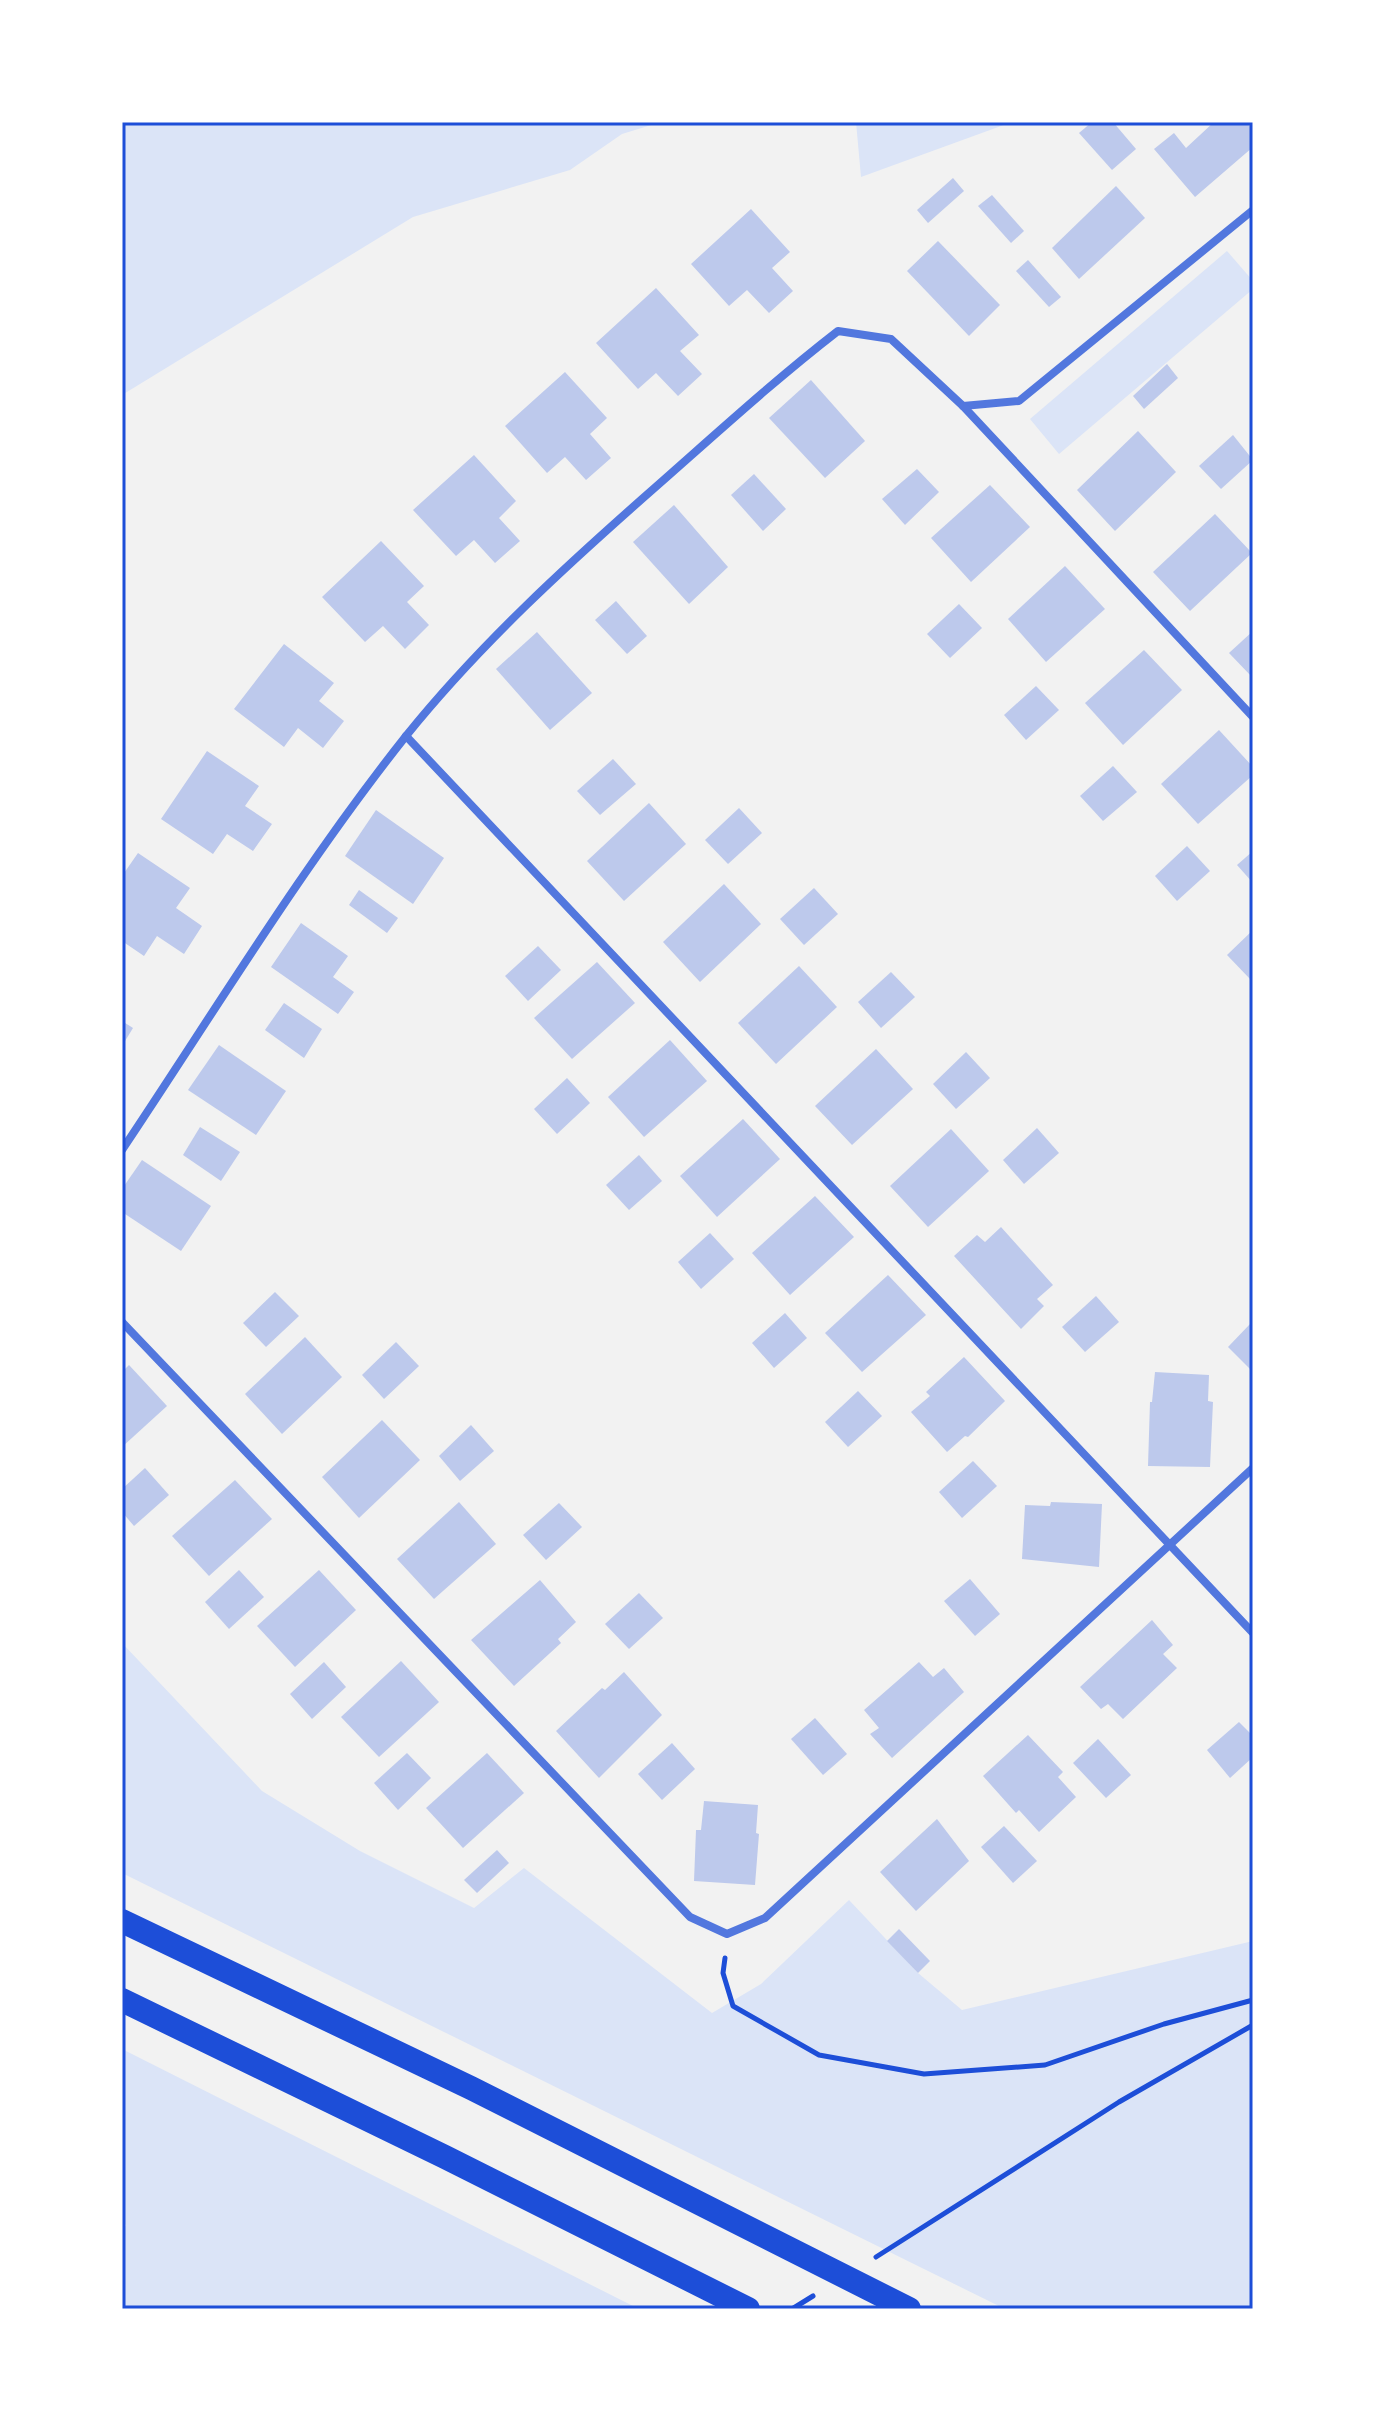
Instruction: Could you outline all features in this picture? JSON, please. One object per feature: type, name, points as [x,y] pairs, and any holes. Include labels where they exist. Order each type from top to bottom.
[{"type":"highway","points":[[122,1921],[471,2088],[909,2309]]},
{"type":"highway","points":[[122,2000],[748,2309]]},
{"type":"street","points":[[963,406],[1019,401],[1253,210]]},
{"type":"street","points":[[122,1150],[300,880],[406,736],[492,637],[629,510],[792,367],[838,331],[891,339],[963,406],[1253,717]]},
{"type":"street","points":[[406,736],[1253,1633]]},
{"type":"street","points":[[122,1322],[690,1917],[727,1934],[765,1918],[1253,1468]]},
{"type":"path","points":[[727,1934],[723,1973],[733,2006],[819,2055],[924,2074],[1045,2065],[1164,2024],[1253,2000]]},
{"type":"path","points":[[870,2261],[1119,2102],[1253,2025]]},
{"type":"path","points":[[792,2309],[818,2293]]},
{"type":"shaded area","points":[[122,122],[661,122],[622,134],[570,170],[413,217],[122,395]]},
{"type":"shaded area","points":[[856,122],[1012,122],[861,177]]},
{"type":"shaded area","points":[[1227,251],[1253,281],[1253,289],[1059,454],[1030,419]]},
{"type":"shaded area","points":[[122,1643],[262,1791],[360,1851],[474,1908],[524,1868],[712,2013],[761,1984],[849,1900],[918,1973],[962,2010],[1253,1941],[1253,2309],[1005,2309],[122,1873]]},
{"type":"shaded area","points":[[122,2049],[639,2309],[122,2309],[122,2231],[126,2225],[122,2223]]},
{"type":"building","points":[[1092,122],[1113,122],[1136,149],[1112,170],[1079,133]]},
{"type":"building","points":[[1214,122],[1246,122],[1253,130],[1253,147],[1195,197],[1154,149],[1174,133],[1186,148]]},
{"type":"building","points":[[953,178],[964,191],[928,223],[917,210]]},
{"type":"building","points":[[1116,186],[1145,218],[1079,279],[1052,248]]},
{"type":"building","points":[[992,195],[1024,231],[1011,243],[978,206]]},
{"type":"building","points":[[751,209],[790,252],[772,268],[793,291],[769,313],[747,290],[729,306],[691,264]]},
{"type":"building","points":[[938,241],[1000,305],[969,336],[907,271]]},
{"type":"building","points":[[1028,260],[1061,297],[1049,307],[1016,271]]},
{"type":"building","points":[[656,288],[699,335],[680,351],[702,374],[678,396],[656,373],[638,389],[596,343]]},
{"type":"building","points":[[1167,364],[1178,378],[1144,409],[1133,396]]},
{"type":"building","points":[[565,372],[607,418],[590,434],[611,458],[586,480],[565,457],[547,473],[505,426]]},
{"type":"building","points":[[811,380],[865,441],[825,478],[769,418]]},
{"type":"building","points":[[1138,431],[1176,472],[1115,531],[1077,490]]},
{"type":"building","points":[[1233,435],[1253,460],[1221,489],[1199,466]]},
{"type":"building","points":[[474,455],[516,501],[499,518],[520,541],[495,563],[474,540],[456,556],[413,510]]},
{"type":"building","points":[[917,469],[939,492],[905,525],[882,499]]},
{"type":"building","points":[[754,474],[786,509],[763,531],[731,495]]},
{"type":"building","points":[[990,485],[1030,527],[971,582],[931,538]]},
{"type":"building","points":[[674,505],[728,567],[689,604],[633,542]]},
{"type":"building","points":[[1215,514],[1252,553],[1190,611],[1153,572]]},
{"type":"building","points":[[381,541],[424,586],[407,602],[429,625],[405,649],[383,626],[365,642],[322,597]]},
{"type":"building","points":[[1065,566],[1105,609],[1046,662],[1008,619]]},
{"type":"building","points":[[616,601],[647,636],[627,654],[595,620]]},
{"type":"building","points":[[959,604],[982,628],[950,658],[927,634]]},
{"type":"building","points":[[1253,631],[1253,678],[1229,653]]},
{"type":"building","points":[[537,632],[592,693],[550,730],[496,669]]},
{"type":"building","points":[[284,644],[334,683],[319,701],[344,721],[323,748],[298,728],[284,747],[234,709]]},
{"type":"building","points":[[1144,650],[1182,690],[1123,745],[1085,703]]},
{"type":"building","points":[[1036,686],[1059,710],[1026,740],[1004,715]]},
{"type":"building","points":[[1219,730],[1253,767],[1253,775],[1198,824],[1161,784]]},
{"type":"building","points":[[207,751],[259,786],[245,806],[272,824],[253,851],[227,834],[213,854],[161,819]]},
{"type":"building","points":[[613,759],[636,784],[600,815],[577,791]]},
{"type":"building","points":[[1113,766],[1137,792],[1103,821],[1080,796]]},
{"type":"building","points":[[649,803],[686,844],[624,901],[587,861]]},
{"type":"building","points":[[739,808],[762,833],[728,864],[705,840]]},
{"type":"building","points":[[376,810],[444,858],[413,904],[345,856]]},
{"type":"building","points":[[1187,846],[1210,871],[1177,901],[1155,876]]},
{"type":"building","points":[[1253,851],[1253,883],[1237,865]]},
{"type":"building","points":[[138,853],[190,888],[176,908],[202,926],[184,954],[157,936],[144,956],[122,941],[122,876]]},
{"type":"building","points":[[724,884],[761,924],[700,982],[663,942]]},
{"type":"building","points":[[814,888],[838,914],[804,945],[780,919]]},
{"type":"building","points":[[359,890],[398,918],[387,933],[349,905]]},
{"type":"building","points":[[301,923],[348,956],[333,977],[354,992],[338,1014],[271,967]]},
{"type":"building","points":[[1253,930],[1253,978],[1251,980],[1227,955]]},
{"type":"building","points":[[538,946],[561,970],[528,1001],[505,976]]},
{"type":"building","points":[[597,962],[635,1003],[572,1059],[534,1018]]},
{"type":"building","points":[[799,966],[837,1007],[776,1064],[738,1023]]},
{"type":"building","points":[[891,972],[915,997],[881,1028],[858,1002]]},
{"type":"building","points":[[284,1003],[322,1029],[304,1058],[265,1030]]},
{"type":"building","points":[[122,1021],[133,1028],[122,1046]]},
{"type":"building","points":[[670,1040],[707,1081],[644,1137],[608,1097]]},
{"type":"building","points":[[219,1045],[286,1091],[256,1135],[188,1090]]},
{"type":"building","points":[[876,1049],[913,1089],[852,1145],[815,1106]]},
{"type":"building","points":[[966,1052],[990,1078],[956,1109],[933,1084]]},
{"type":"building","points":[[567,1078],[590,1103],[557,1134],[534,1109]]},
{"type":"building","points":[[743,1119],[780,1159],[717,1217],[680,1176]]},
{"type":"building","points":[[200,1127],[240,1152],[221,1181],[183,1155]]},
{"type":"building","points":[[1037,1128],[1059,1153],[1024,1184],[1003,1160]]},
{"type":"building","points":[[951,1129],[989,1171],[928,1227],[890,1186]]},
{"type":"building","points":[[639,1155],[662,1181],[629,1210],[606,1185]]},
{"type":"building","points":[[142,1160],[211,1206],[181,1251],[122,1212],[122,1189]]},
{"type":"building","points":[[815,1196],[854,1237],[790,1295],[752,1253]]},
{"type":"building","points":[[1001,1227],[1053,1285],[1037,1299],[1044,1306],[1021,1329],[954,1256],[977,1235],[985,1242]]},
{"type":"building","points":[[710,1233],[734,1259],[701,1289],[678,1262]]},
{"type":"building","points":[[888,1275],[926,1315],[862,1372],[825,1333]]},
{"type":"building","points":[[275,1292],[299,1316],[266,1347],[243,1323]]},
{"type":"building","points":[[1096,1296],[1119,1322],[1085,1352],[1062,1327]]},
{"type":"building","points":[[785,1313],[807,1338],[774,1368],[752,1343]]},
{"type":"building","points":[[1251,1323],[1253,1325],[1253,1372],[1228,1347]]},
{"type":"building","points":[[305,1337],[342,1377],[282,1434],[245,1394]]},
{"type":"building","points":[[396,1342],[419,1366],[384,1399],[362,1375]]},
{"type":"building","points":[[964,1357],[1005,1401],[968,1437],[965,1436],[947,1452],[911,1412],[930,1396],[926,1392]]},
{"type":"building","points":[[129,1365],[167,1406],[122,1447],[122,1372]]},
{"type":"building","points":[[1155,1372],[1209,1375],[1208,1401],[1213,1402],[1210,1467],[1148,1466],[1150,1402]]},
{"type":"building","points":[[858,1391],[882,1416],[848,1447],[825,1422]]},
{"type":"building","points":[[382,1420],[420,1460],[359,1518],[322,1477]]},
{"type":"building","points":[[471,1425],[494,1451],[460,1481],[439,1456]]},
{"type":"building","points":[[973,1461],[997,1486],[962,1518],[939,1492]]},
{"type":"building","points":[[145,1468],[169,1495],[134,1526],[122,1512],[122,1489]]},
{"type":"building","points":[[235,1480],[272,1519],[209,1576],[172,1536]]},
{"type":"building","points":[[459,1502],[496,1544],[434,1599],[397,1559]]},
{"type":"building","points":[[1051,1502],[1102,1504],[1099,1567],[1022,1559],[1025,1505],[1050,1506]]},
{"type":"building","points":[[559,1503],[582,1527],[546,1560],[523,1535]]},
{"type":"building","points":[[239,1570],[264,1597],[229,1629],[205,1602]]},
{"type":"building","points":[[319,1570],[356,1610],[295,1667],[257,1626]]},
{"type":"building","points":[[970,1579],[1000,1614],[975,1636],[944,1601]]},
{"type":"building","points":[[540,1580],[576,1622],[558,1639],[561,1643],[514,1686],[471,1640]]},
{"type":"building","points":[[639,1593],[663,1618],[629,1649],[605,1624]]},
{"type":"building","points":[[1152,1620],[1173,1645],[1163,1654],[1177,1668],[1123,1719],[1108,1704],[1101,1709],[1080,1687]]},
{"type":"building","points":[[401,1661],[439,1702],[379,1757],[341,1717]]},
{"type":"building","points":[[324,1662],[346,1687],[312,1719],[290,1694]]},
{"type":"building","points":[[919,1662],[933,1677],[944,1668],[964,1692],[892,1758],[870,1734],[879,1728],[864,1710]]},
{"type":"building","points":[[624,1672],[662,1715],[599,1778],[556,1731]]},
{"type":"building","points":[[815,1718],[847,1754],[823,1775],[791,1739]]},
{"type":"building","points":[[1239,1722],[1253,1736],[1253,1757],[1230,1778],[1207,1750]]},
{"type":"building","points":[[1028,1735],[1063,1772],[1058,1777],[1076,1797],[1039,1832],[1019,1810],[1016,1813],[983,1776]]},
{"type":"building","points":[[1098,1739],[1131,1775],[1106,1798],[1073,1763]]},
{"type":"building","points":[[672,1743],[695,1769],[662,1800],[638,1774]]},
{"type":"building","points":[[407,1753],[431,1778],[398,1810],[374,1783]]},
{"type":"building","points":[[487,1753],[524,1793],[463,1848],[426,1808]]},
{"type":"building","points":[[704,1801],[758,1805],[755,1885],[694,1881],[696,1830],[701,1830]]},
{"type":"building","points":[[937,1819],[969,1861],[916,1911],[880,1872]]},
{"type":"building","points":[[1004,1826],[1037,1861],[1013,1883],[981,1847]]},
{"type":"building","points":[[497,1850],[509,1863],[477,1893],[464,1880]]},
{"type":"building","points":[[899,1929],[930,1961],[918,1973],[887,1941]]}]
